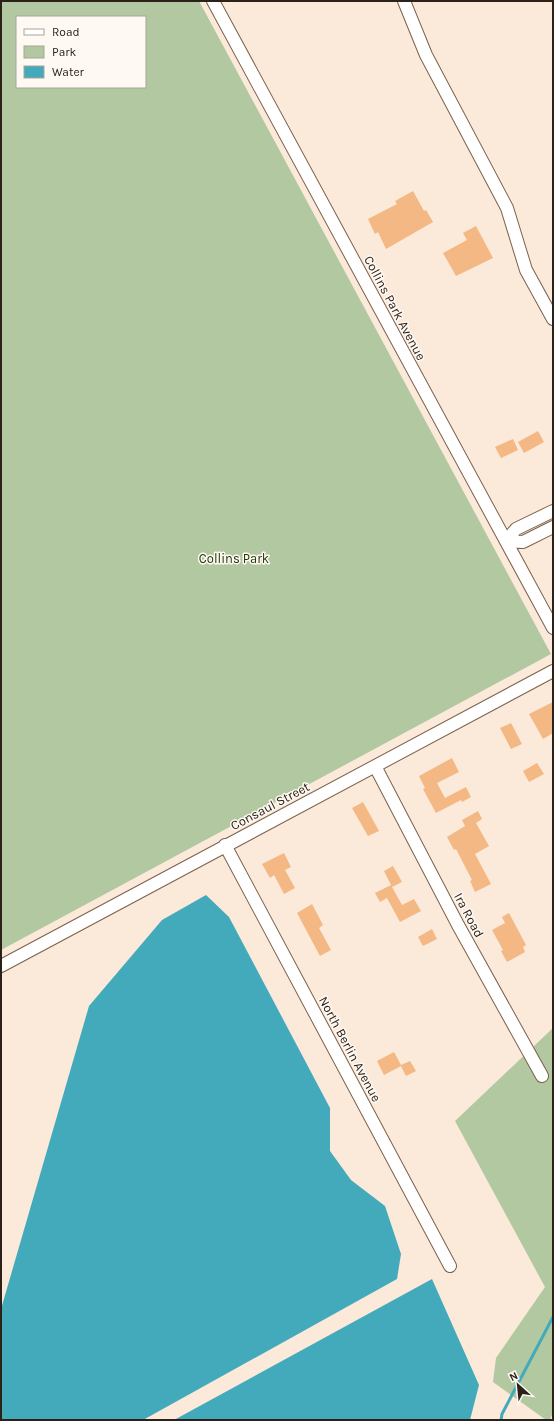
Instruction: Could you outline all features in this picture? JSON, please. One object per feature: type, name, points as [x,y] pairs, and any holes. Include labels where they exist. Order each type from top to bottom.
[{"type":"street","name":"Collins Park Avenue","points":[[213,1],[553,628]]},
{"type":"street","points":[[404,1],[426,55],[507,208],[526,270],[553,319]]},
{"type":"street","points":[[506,541],[516,529],[553,512]]},
{"type":"street","points":[[506,541],[523,542],[553,527]]},
{"type":"street","name":"Consaul Street","points":[[1,966],[553,671]]},
{"type":"street","name":"Ira Road","points":[[375,766],[458,925],[542,1076]]},
{"type":"street","name":"North Berlin Avenue","points":[[225,845],[450,1266]]},
{"type":"green space","name":"Collins Park","points":[[1,1],[199,1],[551,654],[1,950]]},
{"type":"green space","points":[[553,1028],[553,1412],[550,1420],[546,1420],[493,1382],[496,1358],[545,1287],[455,1121]]},
{"type":"water","points":[[206,895],[229,917],[330,1108],[330,1151],[351,1180],[385,1206],[401,1254],[397,1279],[143,1420],[1,1420],[1,1309],[89,1006],[162,920]]},
{"type":"water","points":[[432,1279],[479,1385],[470,1420],[174,1420]]},
{"type":"building","points":[[413,191],[424,211],[426,210],[433,222],[386,249],[378,232],[375,234],[368,219],[397,204],[395,201]]},
{"type":"building","points":[[476,226],[493,258],[456,276],[443,253],[467,240],[463,233]]},
{"type":"building","points":[[538,431],[544,442],[524,453],[518,442]]},
{"type":"building","points":[[513,439],[518,450],[501,458],[495,447]]},
{"type":"building","points":[[553,702],[553,733],[543,739],[529,714]]},
{"type":"building","points":[[511,723],[522,744],[511,749],[500,728]]},
{"type":"building","points":[[452,758],[459,772],[437,783],[445,798],[466,787],[471,797],[462,802],[461,800],[436,813],[423,789],[425,788],[419,776]]},
{"type":"building","points":[[537,763],[544,774],[529,782],[523,771]]},
{"type":"building","points":[[363,802],[379,831],[368,836],[352,808]]},
{"type":"building","points":[[478,811],[482,819],[476,823],[489,846],[475,854],[491,884],[475,892],[470,881],[472,880],[456,849],[454,850],[447,837],[465,826],[462,820]]},
{"type":"building","points":[[284,853],[291,867],[285,870],[295,888],[284,894],[274,875],[270,878],[262,864]]},
{"type":"building","points":[[393,866],[402,882],[392,887],[402,905],[414,899],[421,911],[400,922],[387,898],[380,902],[375,893],[391,885],[384,871]]},
{"type":"building","points":[[312,904],[323,925],[319,928],[331,950],[320,956],[297,913]]},
{"type":"building","points":[[509,913],[526,945],[523,947],[525,952],[507,962],[501,951],[503,950],[492,930],[505,923],[502,917]]},
{"type":"building","points":[[432,929],[437,939],[423,946],[418,937]]},
{"type":"building","points":[[394,1052],[401,1065],[410,1061],[416,1071],[406,1076],[401,1066],[384,1075],[377,1061]]},
{"type":"waterway","points":[[501,1420],[502,1414],[553,1317]]}]
